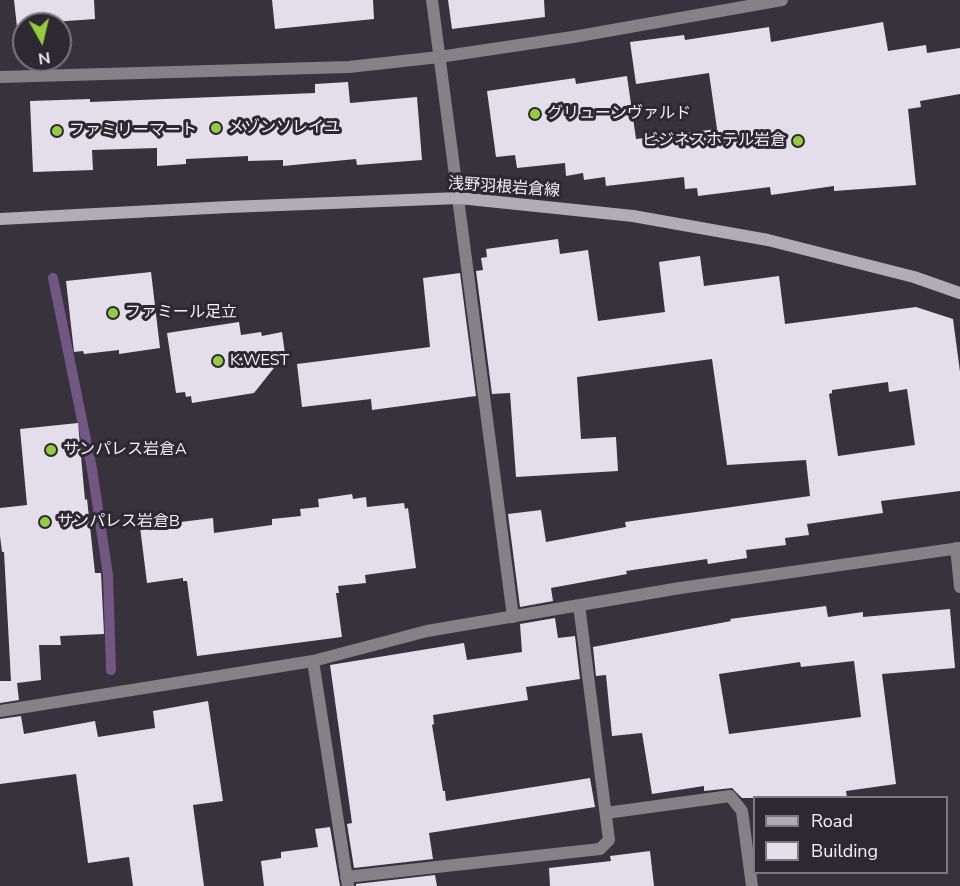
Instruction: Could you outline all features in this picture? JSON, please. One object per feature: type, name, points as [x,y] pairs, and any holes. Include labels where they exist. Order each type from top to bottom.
[{"type":"main road","name":"浅野羽根岩倉線","points":[[0,219],[459,198],[633,216],[768,240],[914,277],[960,293]]},
{"type":"street","points":[[432,0],[513,616]]},
{"type":"street","points":[[0,76],[349,67],[439,57],[573,37],[782,0]]},
{"type":"street","points":[[0,711],[313,662],[428,631],[513,616],[680,588],[958,548],[960,587]]},
{"type":"street","points":[[313,662],[347,882],[600,849],[609,840],[579,605]]},
{"type":"street","points":[[606,813],[730,796],[742,811],[752,886]]},
{"type":"building","points":[[14,0],[94,0],[95,19],[72,21],[72,12],[15,12]]},
{"type":"building","points":[[272,0],[373,0],[374,19],[275,29]]},
{"type":"building","points":[[448,0],[544,0],[545,17],[452,29]]},
{"type":"building","points":[[883,22],[888,51],[926,45],[927,53],[960,48],[960,94],[920,101],[921,107],[908,109],[916,185],[834,191],[834,186],[771,195],[770,187],[698,196],[697,188],[685,189],[684,177],[606,186],[605,177],[584,180],[583,173],[566,176],[565,163],[517,168],[515,155],[496,157],[487,91],[575,78],[576,84],[627,76],[636,139],[717,129],[709,73],[636,84],[630,42],[684,35],[685,40],[769,27],[771,42]]},
{"type":"building","points":[[348,82],[350,103],[417,97],[422,160],[357,165],[356,159],[283,166],[283,160],[248,161],[248,156],[186,159],[186,164],[157,166],[157,148],[92,150],[93,170],[33,172],[30,101],[90,99],[90,102],[315,93],[315,84]]},
{"type":"building","points":[[558,239],[560,254],[588,250],[598,321],[665,312],[659,262],[700,256],[704,286],[779,276],[785,324],[916,307],[953,319],[960,372],[960,491],[881,501],[883,513],[807,524],[809,535],[785,538],[786,545],[746,550],[747,558],[708,564],[707,559],[626,571],[627,574],[551,588],[553,601],[520,607],[508,514],[541,510],[546,542],[626,527],[625,522],[810,496],[806,460],[727,465],[712,359],[577,377],[581,439],[616,437],[618,471],[516,477],[510,393],[492,394],[476,271],[483,270],[481,258],[487,257],[486,249]],"holes":[[[888,382],[889,392],[907,389],[915,445],[838,456],[829,394],[832,390]]]},
{"type":"building","name":"ファミール足立","points":[[151,272],[160,348],[119,354],[119,350],[84,354],[83,351],[74,352],[66,281]]},
{"type":"building","points":[[460,273],[476,396],[372,410],[371,399],[302,407],[297,364],[430,347],[423,278]]},
{"type":"building","name":"K.WEST","points":[[239,322],[241,335],[261,332],[262,336],[282,332],[285,354],[254,393],[192,403],[191,396],[186,397],[185,392],[176,393],[167,333]]},
{"type":"building","points":[[78,423],[95,573],[101,573],[104,634],[60,636],[61,645],[39,645],[41,680],[17,683],[19,700],[0,703],[0,681],[11,681],[0,508],[27,505],[20,429]]},
{"type":"building","points":[[352,494],[353,499],[366,497],[367,507],[404,503],[405,509],[408,508],[416,568],[365,575],[366,583],[338,586],[339,593],[336,593],[342,637],[197,656],[187,581],[183,581],[183,578],[147,583],[140,527],[213,518],[214,533],[272,525],[272,519],[301,516],[300,509],[319,507],[318,499]]},
{"type":"building","points":[[826,606],[828,617],[863,612],[863,617],[950,609],[955,668],[882,674],[896,784],[846,791],[847,796],[742,798],[732,788],[704,791],[704,786],[652,794],[642,733],[612,736],[606,675],[596,676],[593,647],[731,621],[730,619]],"holes":[[[854,661],[861,717],[729,734],[719,674],[800,662],[801,667]]]},
{"type":"building","points":[[555,618],[558,638],[575,636],[580,679],[526,687],[528,700],[433,715],[434,724],[432,725],[443,791],[445,791],[446,801],[590,778],[595,807],[429,833],[433,859],[354,868],[347,824],[352,823],[330,665],[464,643],[467,660],[522,652],[520,624]]},
{"type":"building","points":[[208,701],[223,801],[193,805],[204,886],[133,886],[129,857],[88,863],[76,774],[0,784],[0,719],[21,716],[24,734],[95,721],[98,737],[155,728],[153,711]]},
{"type":"building","points":[[330,827],[340,886],[264,886],[261,861],[281,858],[281,852],[318,847],[315,829]]},
{"type":"building","points":[[650,851],[654,886],[550,886],[549,868],[611,861],[610,856]]},
{"type":"building","points":[[435,875],[437,886],[356,886],[356,884]]},
{"type":"waterway","points":[[53,278],[92,469],[108,575],[111,670]]},
{"type":"place","name":"グリューンヴァルド","points":[[535,114]]},
{"type":"place","name":"メゾンソレイユ","points":[[216,128]]},
{"type":"place","name":"ファミリーマート","points":[[57,131]]},
{"type":"place","name":"ビジネスホテル岩倉","points":[[798,141]]},
{"type":"place","name":"ファミール足立","points":[[113,313]]},
{"type":"place","name":"K.WEST","points":[[218,361]]},
{"type":"place","name":"サンパレス岩倉A","points":[[51,450]]},
{"type":"place","name":"サンパレス岩倉B","points":[[45,522]]}]
